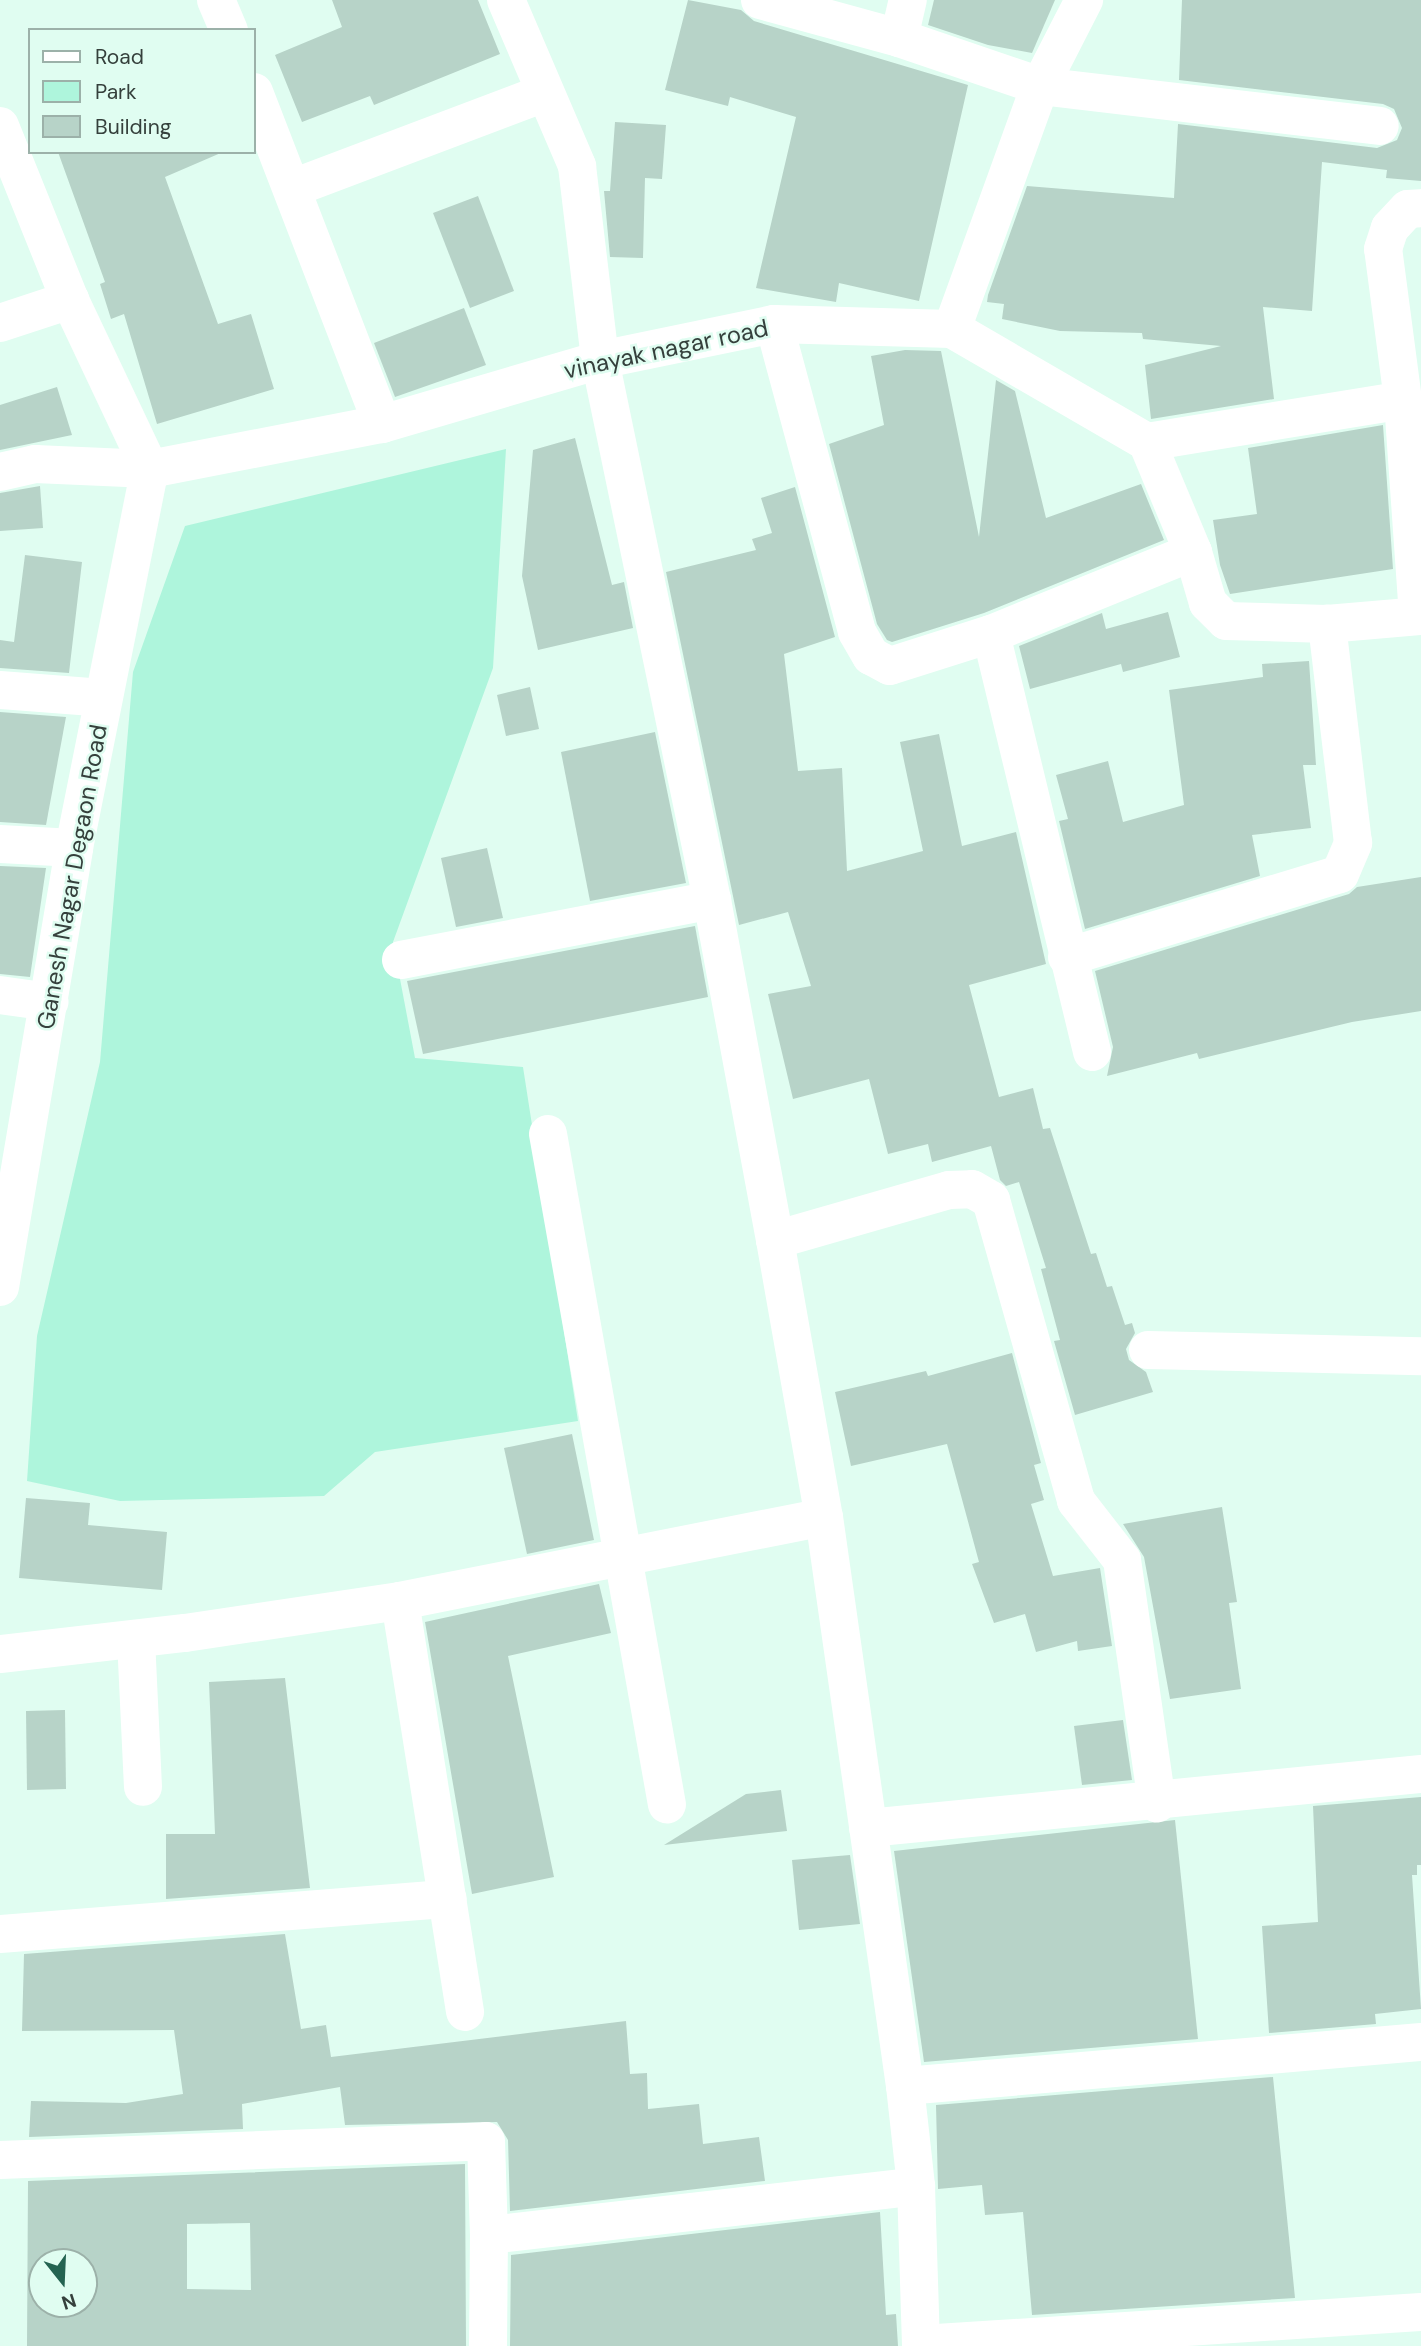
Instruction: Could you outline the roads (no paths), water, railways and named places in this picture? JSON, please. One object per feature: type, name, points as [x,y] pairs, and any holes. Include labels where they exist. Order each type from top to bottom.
[{"type":"street","points":[[216,0],[228,28]]},
{"type":"street","points":[[506,0],[577,166],[600,360],[712,900],[775,1240],[824,1517],[905,2086],[916,2186],[921,2345],[1421,2312]]},
{"type":"street","points":[[760,0],[899,38],[1040,86],[1380,126]]},
{"type":"street","points":[[899,38],[908,0]]},
{"type":"street","points":[[952,329],[1040,86],[1084,0]]},
{"type":"street","points":[[293,188],[544,93]]},
{"type":"street","points":[[256,97],[382,424]]},
{"type":"street","points":[[5,148],[70,300],[150,469]]},
{"type":"street","points":[[1409,412],[1147,442],[1193,552],[1208,603],[1226,621],[1327,624],[1420,616],[1409,412],[1382,249],[1390,228],[1408,209],[1421,208]]},
{"type":"street","points":[[0,323],[70,300]]},
{"type":"street","points":[[774,324],[857,632],[871,656],[890,666],[991,634],[1193,552]]},
{"type":"street","name":"vinayak nagar road","points":[[0,472],[35,464],[150,469],[382,424],[600,360],[774,324],[952,329],[1147,442]]},
{"type":"street","name":"Ganesh Nagar Degaon Road","points":[[0,1287],[12,1155],[50,1002],[74,848],[150,469]]},
{"type":"street","points":[[1067,957],[1340,874],[1353,843],[1327,624]]},
{"type":"street","points":[[991,634],[1092,1052]]},
{"type":"street","points":[[0,690],[103,698]]},
{"type":"street","points":[[0,844],[74,848]]},
{"type":"street","points":[[401,960],[712,900]]},
{"type":"street","points":[[0,995],[50,1002]]},
{"type":"street","points":[[548,1134],[626,1560],[667,1805]]},
{"type":"street","points":[[775,1240],[949,1190],[972,1189],[991,1200],[1076,1501],[1122,1560],[1157,1803]]},
{"type":"street","points":[[1149,1350],[1421,1356]]},
{"type":"street","points":[[0,1654],[136,1639],[400,1601],[626,1560],[824,1517]]},
{"type":"street","points":[[400,1601],[466,2012]]},
{"type":"street","points":[[136,1639],[143,1787]]},
{"type":"street","points":[[868,1828],[1157,1803],[1421,1774]]},
{"type":"street","points":[[0,1934],[448,1899]]},
{"type":"street","points":[[905,2086],[1421,2042]]},
{"type":"street","points":[[0,2160],[486,2141],[488,2346]]},
{"type":"street","points":[[489,2235],[916,2186]]}]
